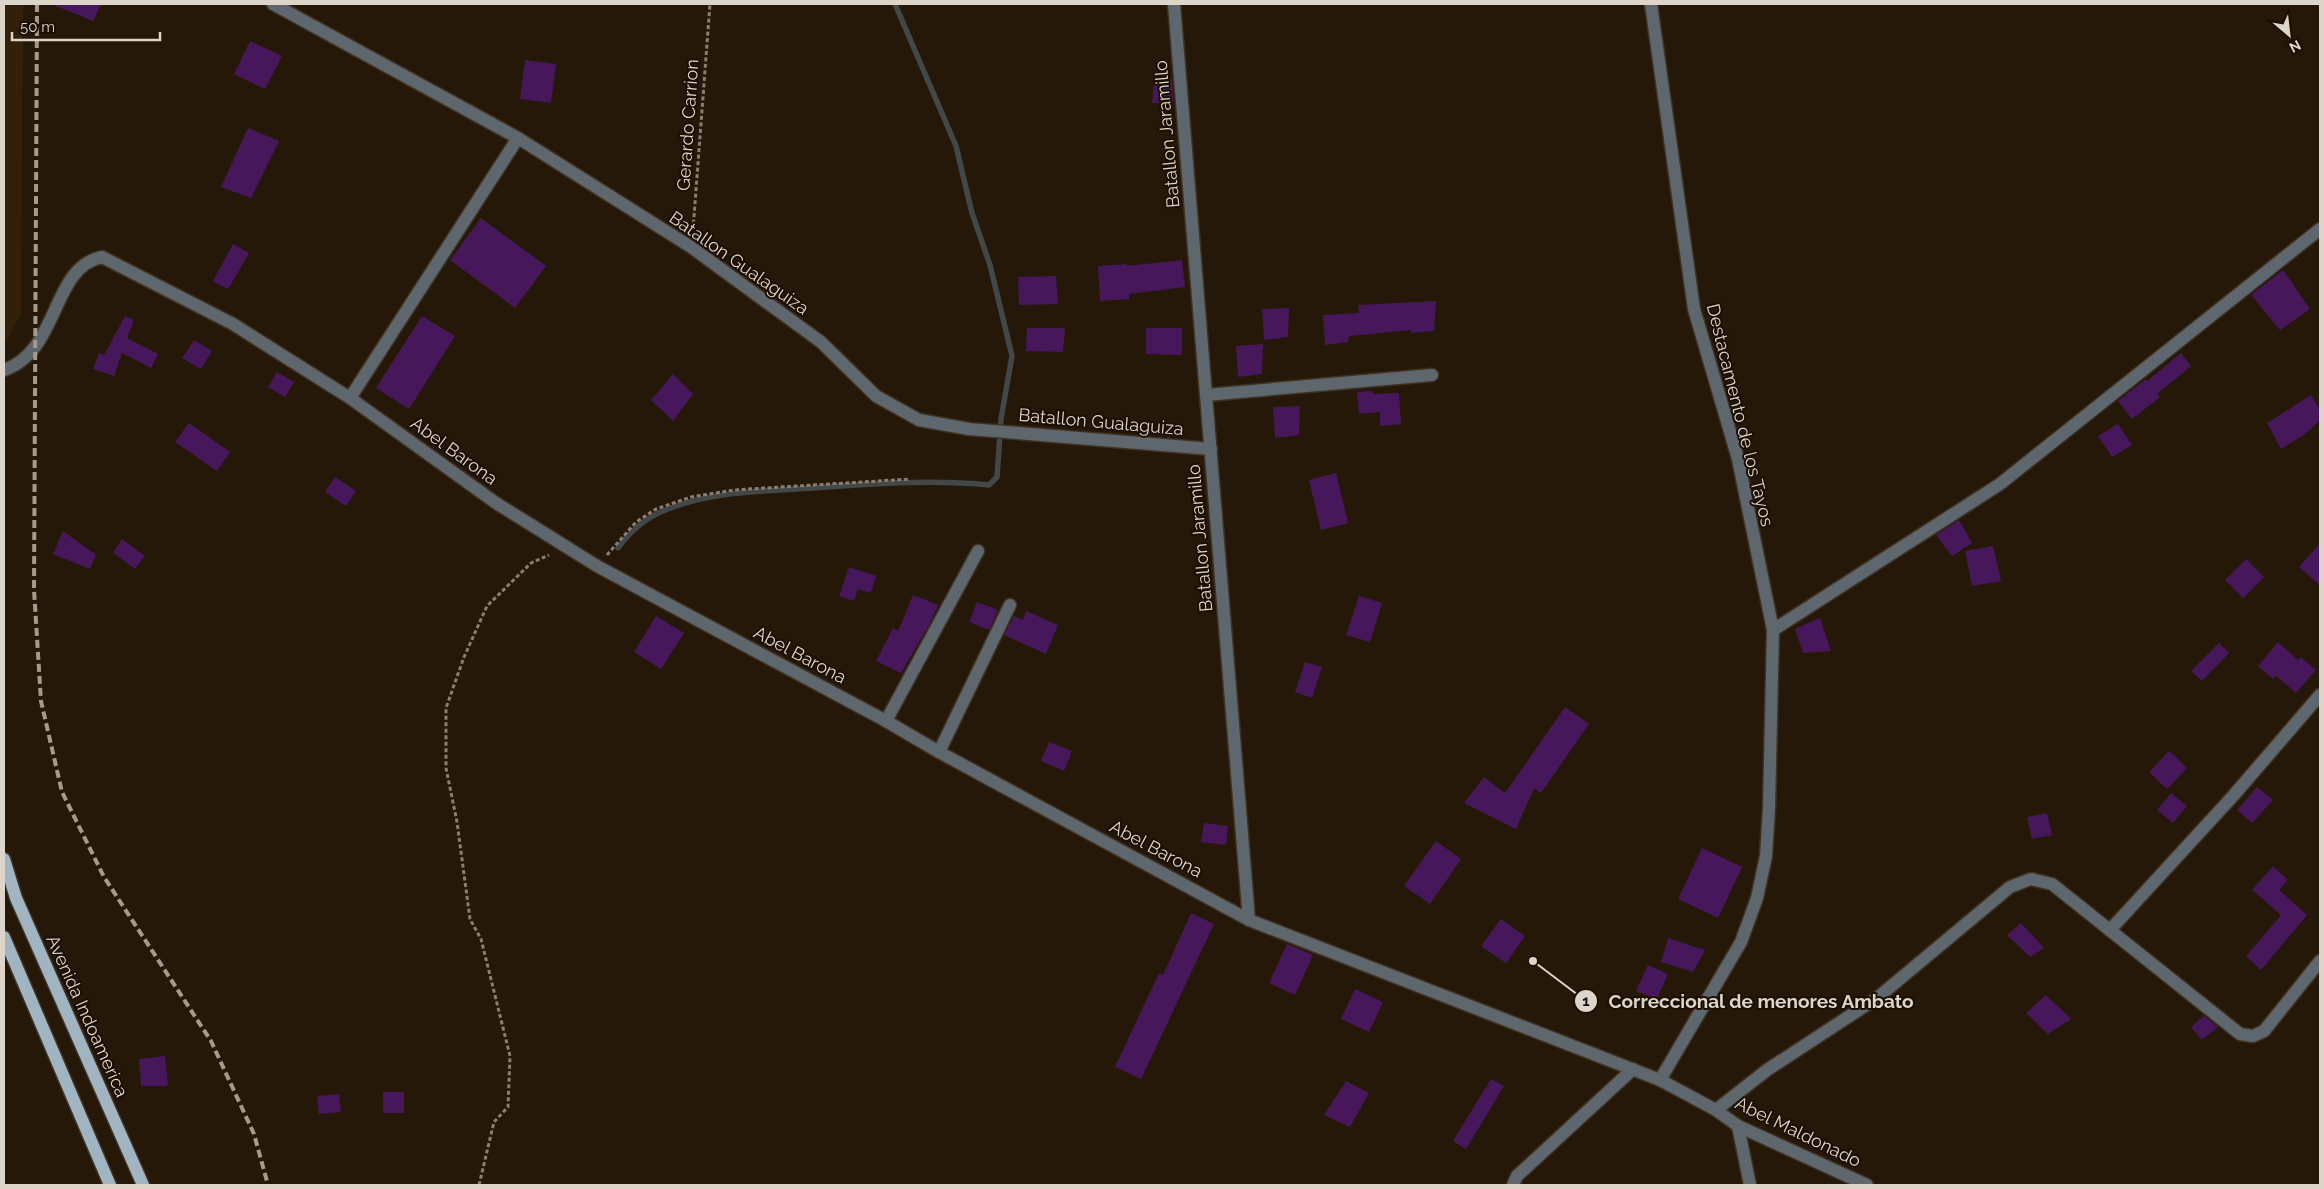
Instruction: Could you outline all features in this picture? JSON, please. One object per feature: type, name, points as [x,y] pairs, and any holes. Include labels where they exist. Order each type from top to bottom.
[{"type":"main road","name":"Avenida Indoamerica","points":[[4,859],[16,898],[143,1185]]},
{"type":"main road","points":[[4,937],[110,1185]]},
{"type":"street","name":"Batallon Gualaguiza","points":[[273,4],[518,138],[691,248],[821,342],[876,396],[919,420],[969,429],[1210,449]]},
{"type":"street","name":"Batallon Jaramillo","points":[[1174,4],[1250,920]]},
{"type":"street","name":"Destacamento de los Tayos","points":[[1651,4],[1694,309],[1738,459],[1773,630],[1766,856],[1757,898],[1741,942],[1660,1080]]},
{"type":"street","points":[[350,398],[518,138]]},
{"type":"street","points":[[1773,630],[2000,484],[2320,229]]},
{"type":"street","name":"Abel Barona","points":[[4,370],[16,366],[35,349],[73,274],[92,259],[102,257],[233,324],[350,398],[496,503],[597,566],[1250,920],[1660,1080]]},
{"type":"street","points":[[1206,394],[1432,376]]},
{"type":"street","points":[[886,721],[978,551]]},
{"type":"street","points":[[939,752],[1010,605]]},
{"type":"street","points":[[2110,930],[2233,796],[2320,695]]},
{"type":"street","points":[[1716,1110],[1767,1070],[1877,998],[2010,887],[2031,878],[2052,884],[2240,1034],[2253,1036],[2264,1031],[2320,961]]},
{"type":"street","points":[[1513,1185],[1517,1176],[1633,1069]]},
{"type":"street","name":"Abel Maldonado","points":[[1660,1080],[1716,1110],[1738,1126],[1867,1185]]},
{"type":"street","points":[[1738,1126],[1750,1185]]},
{"type":"path","name":"Gerardo Carrion","points":[[691,248],[710,4]]},
{"type":"path","points":[[597,566],[636,522],[656,509],[691,497],[734,490],[910,479]]},
{"type":"path","points":[[479,1185],[494,1122],[508,1108],[510,1056],[480,939],[470,919],[457,822],[446,768],[446,708],[464,656],[487,606],[531,564],[558,550]]},
{"type":"shaded area","points":[[4,4],[23,4],[21,313],[4,346]]},
{"type":"building","points":[[51,4],[101,4],[93,21]]},
{"type":"building","points":[[250,41],[282,56],[265,89],[234,74]]},
{"type":"building","points":[[525,60],[556,64],[551,103],[520,99]]},
{"type":"building","points":[[1172,79],[1173,103],[1152,103],[1154,81]]},
{"type":"building","points":[[248,128],[279,141],[251,198],[221,187]]},
{"type":"building","points":[[481,218],[546,266],[515,308],[450,260]]},
{"type":"building","points":[[233,244],[249,253],[228,289],[213,281]]},
{"type":"building","points":[[1182,260],[1185,287],[1129,294],[1129,299],[1100,301],[1098,266],[1127,264],[1127,266]]},
{"type":"building","points":[[2283,270],[2310,309],[2280,330],[2251,295]]},
{"type":"building","points":[[1056,276],[1058,304],[1019,305],[1018,277]]},
{"type":"building","points":[[1436,301],[1434,331],[1411,333],[1411,330],[1349,336],[1348,342],[1325,345],[1323,315],[1359,313],[1358,305]]},
{"type":"building","points":[[1289,308],[1288,337],[1264,340],[1262,309]]},
{"type":"building","points":[[125,316],[134,320],[127,338],[158,354],[151,368],[122,353],[114,376],[93,369],[99,353],[104,355]]},
{"type":"building","points":[[422,316],[455,336],[409,409],[376,388]]},
{"type":"building","points":[[1027,328],[1065,328],[1063,352],[1026,351]]},
{"type":"building","points":[[1146,328],[1182,328],[1182,355],[1146,354]]},
{"type":"building","points":[[194,340],[212,351],[201,369],[182,358]]},
{"type":"building","points":[[1263,344],[1262,374],[1238,377],[1236,346]]},
{"type":"building","points":[[2181,353],[2191,366],[2157,394],[2160,397],[2132,419],[2118,401],[2146,379],[2147,381]]},
{"type":"building","points":[[277,372],[294,382],[285,397],[268,387]]},
{"type":"building","points":[[673,374],[693,394],[673,421],[651,400]]},
{"type":"building","points":[[1373,391],[1373,394],[1399,393],[1401,424],[1380,426],[1380,412],[1359,414],[1357,392]]},
{"type":"building","points":[[2311,395],[2320,410],[2320,420],[2305,434],[2281,449],[2267,423]]},
{"type":"building","points":[[1300,406],[1299,435],[1275,438],[1273,407]]},
{"type":"building","points":[[189,423],[230,452],[217,471],[175,442]]},
{"type":"building","points":[[2118,424],[2132,445],[2112,457],[2098,436]]},
{"type":"building","points":[[1336,473],[1348,523],[1321,530],[1309,480]]},
{"type":"building","points":[[335,477],[356,491],[346,506],[325,492]]},
{"type":"building","points":[[1959,520],[1972,543],[1952,556],[1936,535]]},
{"type":"building","points":[[63,531],[96,555],[90,569],[53,554]]},
{"type":"building","points":[[122,539],[145,556],[135,569],[113,553]]},
{"type":"building","points":[[2320,543],[2320,585],[2299,567]]},
{"type":"building","points":[[1993,546],[2001,581],[1972,586],[1965,551]]},
{"type":"building","points":[[2246,559],[2264,577],[2243,598],[2225,580]]},
{"type":"building","points":[[849,567],[876,576],[871,593],[858,589],[854,601],[839,596]]},
{"type":"building","points":[[913,595],[938,605],[930,623],[901,673],[876,661],[893,628],[898,631]]},
{"type":"building","points":[[1359,596],[1382,603],[1370,642],[1346,635]]},
{"type":"building","points":[[977,602],[998,610],[989,630],[969,622]]},
{"type":"building","points":[[1026,611],[1058,625],[1046,654],[1004,635],[1014,616],[1023,620]]},
{"type":"building","points":[[656,616],[684,633],[661,669],[634,652]]},
{"type":"building","points":[[1820,618],[1831,651],[1803,653],[1795,629]]},
{"type":"building","points":[[2278,642],[2298,660],[2301,657],[2316,670],[2296,693],[2276,676],[2273,679],[2258,666]]},
{"type":"building","points":[[2219,643],[2229,653],[2202,681],[2191,671]]},
{"type":"building","points":[[1305,662],[1322,667],[1312,698],[1295,692]]},
{"type":"building","points":[[1565,707],[1589,724],[1541,793],[1534,788],[1516,829],[1464,803],[1484,777],[1505,793]]},
{"type":"building","points":[[1049,742],[1072,751],[1064,771],[1041,761]]},
{"type":"building","points":[[2169,751],[2187,768],[2167,789],[2149,772]]},
{"type":"building","points":[[2257,787],[2273,800],[2252,823],[2237,810]]},
{"type":"building","points":[[2171,793],[2187,806],[2173,823],[2157,810]]},
{"type":"building","points":[[2047,813],[2052,835],[2032,839],[2027,817]]},
{"type":"building","points":[[1204,823],[1228,826],[1226,845],[1201,842]]},
{"type":"building","points":[[1436,841],[1461,859],[1430,904],[1404,886]]},
{"type":"building","points":[[1702,848],[1742,867],[1718,918],[1678,899]]},
{"type":"building","points":[[2273,866],[2288,880],[2279,890],[2307,915],[2261,970],[2246,956],[2281,915],[2252,890]]},
{"type":"building","points":[[1191,913],[1214,924],[1141,1079],[1115,1067],[1159,973],[1163,975]]},
{"type":"building","points":[[1501,919],[1525,936],[1506,963],[1481,946]]},
{"type":"building","points":[[2021,923],[2044,948],[2030,957],[2007,935]]},
{"type":"building","points":[[1668,938],[1705,950],[1693,972],[1661,962]]},
{"type":"building","points":[[1287,944],[1313,955],[1295,995],[1269,983]]},
{"type":"building","points":[[1648,965],[1668,974],[1657,999],[1636,991]]},
{"type":"building","points":[[1355,989],[1383,1002],[1369,1032],[1341,1019]]},
{"type":"building","points":[[2046,995],[2071,1019],[2048,1034],[2026,1013]]},
{"type":"building","points":[[2204,1016],[2218,1027],[2202,1040],[2191,1027]]},
{"type":"building","points":[[165,1056],[168,1086],[141,1086],[139,1059]]},
{"type":"building","points":[[1491,1079],[1504,1086],[1466,1149],[1453,1141]]},
{"type":"building","points":[[1346,1081],[1369,1093],[1350,1127],[1324,1115]]},
{"type":"building","points":[[383,1092],[404,1092],[404,1113],[383,1113]]},
{"type":"building","points":[[339,1094],[341,1112],[319,1114],[317,1096]]},
{"type":"waterway","points":[[618,548],[628,535],[653,516],[685,503],[721,495],[758,491],[923,482],[989,485],[997,477],[1001,419],[1012,356],[990,265],[972,213],[956,146],[895,4]]},
{"type":"railway","points":[[37,4],[34,590],[41,701],[62,792],[104,877],[211,1041],[254,1134],[268,1185]]},
{"type":"place","name":"Correccional de menores Ambato","points":[[1533,961]]}]
